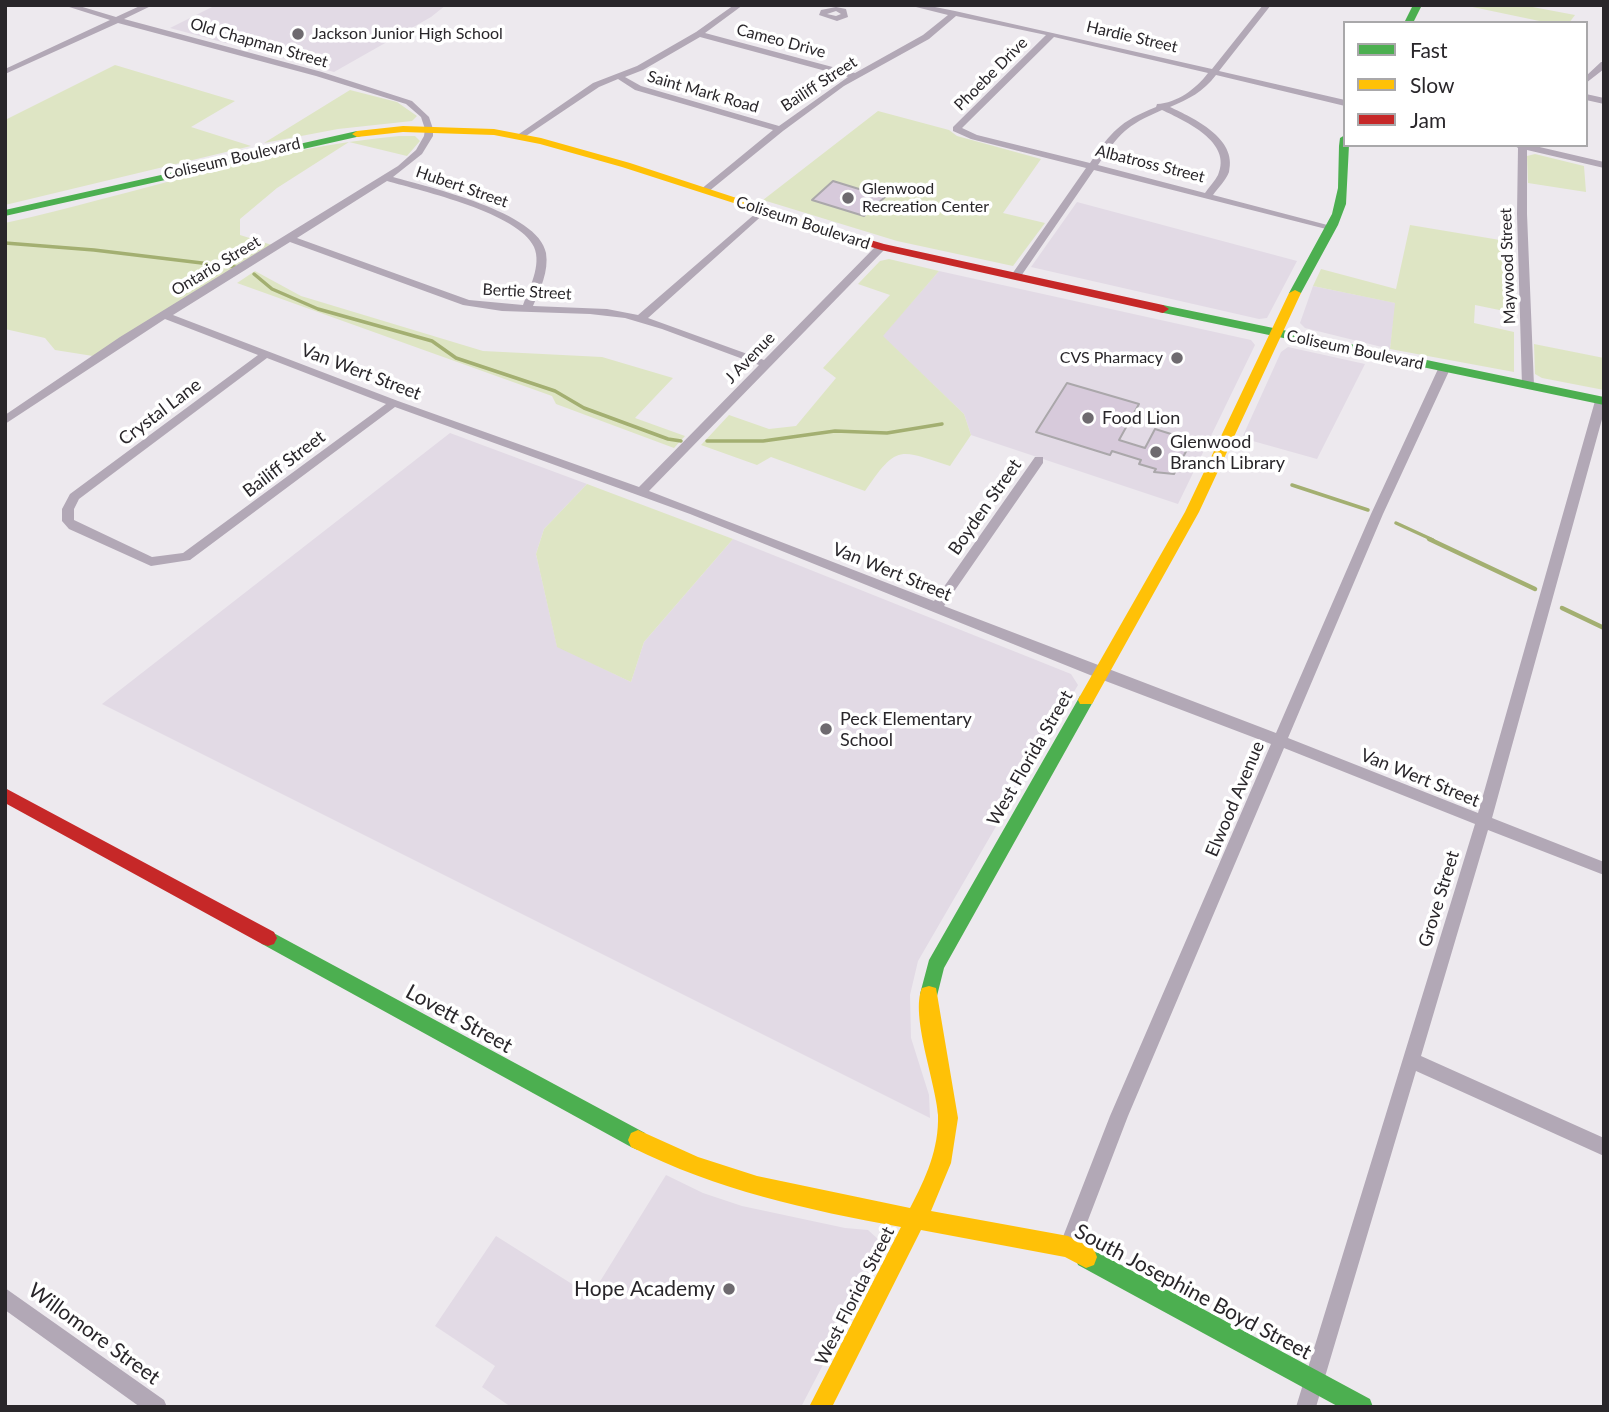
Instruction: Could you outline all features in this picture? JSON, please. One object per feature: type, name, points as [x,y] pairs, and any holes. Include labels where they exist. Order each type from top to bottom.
[{"type":"main road","points":[[1409,21],[1418,5]]},
{"type":"main road","name":"Coliseum Boulevard","points":[[5,213],[304,142],[379,131],[428,129],[520,136],[626,165],[881,247],[1275,334],[1602,401]]},
{"type":"main road","name":"West Florida Street","points":[[820,1407],[915,1219],[941,1162],[947,1139],[950,1110],[945,1081],[928,1029],[926,999],[929,982],[947,942],[1192,512],[1307,267],[1340,208],[1344,190],[1343,147]]},
{"type":"main road","name":"Lovett Street","points":[[5,795],[675,1160],[710,1174],[774,1193],[915,1219]]},
{"type":"main road","name":"South Josephine Boyd Street","points":[[915,1219],[1068,1247],[1362,1407]]},
{"type":"street","name":"Old Chapman Street","points":[[67,5],[204,41],[402,99],[423,112],[428,129]]},
{"type":"street","points":[[5,72],[149,5]]},
{"type":"street","points":[[520,136],[596,85],[620,77],[699,34],[739,5]]},
{"type":"street","name":"Hardie Street","points":[[912,5],[1052,34],[1343,103]]},
{"type":"street","points":[[1015,277],[1115,134],[1132,120],[1202,87],[1267,5]]},
{"type":"street","name":"Bailiff Street","points":[[705,190],[780,129],[856,76],[881,65],[926,37],[955,13]]},
{"type":"street","name":"Cameo Drive","points":[[699,34],[856,76]]},
{"type":"street","name":"Phoebe Drive","points":[[963,134],[956,129],[1052,34]]},
{"type":"street","points":[[1588,79],[1604,64]]},
{"type":"street","name":"Saint Mark Road","points":[[620,77],[638,88],[780,129]]},
{"type":"street","points":[[1160,106],[1191,121],[1212,136],[1223,152],[1223,174],[1208,195]]},
{"type":"street","name":"Ontario Street","points":[[5,420],[164,315],[220,284],[385,178],[418,153],[428,138],[428,129]]},
{"type":"street","name":"Albatross Street","points":[[963,134],[1330,227]]},
{"type":"street","name":"Maywood Street","points":[[1521,147],[1528,386]]},
{"type":"street","points":[[1525,147],[1604,165]]},
{"type":"street","name":"Hubert Street","points":[[385,178],[493,212],[515,222],[539,246],[542,259],[527,309]]},
{"type":"street","points":[[640,319],[763,210]]},
{"type":"street","name":"Bertie Street","points":[[290,239],[467,303],[492,308],[609,312],[640,319],[765,364]]},
{"type":"street","name":"J Avenue","points":[[642,491],[881,247]]},
{"type":"street","name":"Van Wert Street","points":[[164,315],[394,403],[642,491],[1604,869]]},
{"type":"street","name":"Crystal Lane","points":[[195,553],[173,561],[151,562],[68,521],[68,509],[74,497],[266,354]]},
{"type":"street","name":"Elwood Avenue","points":[[1068,1247],[1119,1116],[1377,514],[1444,369]]},
{"type":"street","name":"Grove Street","points":[[1307,1407],[1483,823],[1602,401]]},
{"type":"street","name":"Bailiff Street","points":[[195,553],[394,403]]},
{"type":"street","name":"Boyden Street","points":[[936,608],[1039,460]]},
{"type":"street","points":[[1410,1060],[1604,1147]]},
{"type":"street","name":"Willomore Street","points":[[5,1298],[157,1407]]},
{"type":"shaded area","name":"Jackson Junior High School","points":[[216,5],[446,5],[431,17],[334,72],[170,28]]},
{"type":"shaded area","points":[[1077,202],[1297,261],[1267,318],[1259,319],[1031,267]]},
{"type":"shaded area","points":[[939,271],[1251,340],[1255,345],[1178,504],[971,435],[964,414],[882,336]]},
{"type":"shaded area","points":[[1313,286],[1396,303],[1390,349],[1305,328],[1300,323]]},
{"type":"shaded area","points":[[1288,347],[1365,364],[1317,459],[1242,438],[1281,352]]},
{"type":"shaded area","points":[[450,433],[587,484],[544,529],[536,554],[557,646],[631,682],[644,642],[733,539],[1071,674],[1078,685],[918,961],[910,995],[911,1038],[929,1095],[930,1118],[102,704]]},
{"type":"shaded area","name":"Hope Academy","points":[[666,1175],[703,1193],[742,1206],[845,1228],[868,1230],[879,1240],[879,1249],[866,1282],[801,1407],[511,1407],[482,1387],[495,1366],[435,1326],[496,1236],[591,1296]]},
{"type":"green space","points":[[1463,5],[1522,5],[1575,15],[1570,21],[1539,21]]},
{"type":"green space","points":[[115,65],[235,101],[191,127],[251,146],[5,205],[5,120]]},
{"type":"green space","points":[[350,90],[397,102],[417,116],[412,121],[338,129],[264,143]]},
{"type":"green space","points":[[878,111],[1041,159],[1003,213],[1045,223],[1013,266],[897,241],[763,200]]},
{"type":"green space","points":[[415,136],[420,141],[407,156],[349,142]]},
{"type":"green space","points":[[349,142],[277,188],[240,219],[240,235],[272,245],[93,356],[55,350],[45,338],[5,329],[5,223],[250,161]]},
{"type":"green space","points":[[1535,154],[1584,166],[1586,192],[1528,183],[1527,156]]},
{"type":"green space","points":[[1410,225],[1512,242],[1514,313],[1475,305],[1474,323],[1514,332],[1514,372],[1390,349],[1395,303],[1313,286],[1321,269],[1396,289]]},
{"type":"green space","points":[[889,259],[939,271],[883,336],[964,414],[971,435],[950,466],[920,456],[900,454],[885,465],[865,491],[771,457],[757,465],[701,445],[729,415],[769,429],[796,426],[836,378],[823,368],[890,295],[858,284],[880,261]]},
{"type":"green space","points":[[255,271],[301,296],[483,351],[602,357],[673,378],[635,418],[685,436],[674,448],[556,404],[552,396],[237,283]]},
{"type":"green space","points":[[1534,344],[1604,358],[1604,390],[1542,378],[1535,374]]},
{"type":"green space","points":[[587,484],[733,539],[644,642],[631,682],[557,647],[536,554],[544,529]]},
{"type":"building","name":"Glenwood Recreation Center","points":[[833,181],[885,197],[864,216],[812,200]]},
{"type":"building","name":"Food Lion","points":[[1067,383],[1139,404],[1119,440],[1145,448],[1155,429],[1184,438],[1182,441],[1190,444],[1174,474],[1154,472],[1156,469],[1139,464],[1141,460],[1112,451],[1110,455],[1036,432]]},
{"type":"waterway","points":[[5,243],[94,250],[235,267]]},
{"type":"waterway","points":[[254,274],[272,289],[318,309],[432,341],[456,358],[555,391],[584,408],[668,439],[681,441]]},
{"type":"waterway","points":[[707,441],[763,441],[835,431],[887,433],[942,424]]},
{"type":"waterway","points":[[1292,485],[1368,510]]},
{"type":"waterway","points":[[1396,523],[1433,540]]},
{"type":"waterway","points":[[1429,539],[1535,589]]},
{"type":"waterway","points":[[1562,608],[1604,628]]},
{"type":"traffic: fast","points":[[1409,21],[1418,5]]},
{"type":"traffic: fast","points":[[5,213],[357,134]]},
{"type":"traffic: fast","points":[[1295,293],[1338,214],[1343,188],[1344,147]]},
{"type":"traffic: fast","points":[[1163,309],[1604,401]]},
{"type":"traffic: fast","points":[[929,994],[935,966],[1086,700]]},
{"type":"traffic: fast","points":[[268,938],[638,1140]]},
{"type":"traffic: fast","points":[[1086,1257],[1362,1407]]},
{"type":"traffic: slow","points":[[357,134],[403,129],[494,132],[541,141],[626,165],[840,234]]},
{"type":"traffic: slow","points":[[1086,700],[1192,512],[1295,293]]},
{"type":"traffic: slow","points":[[820,1407],[930,1190],[945,1150],[948,1118],[931,1030],[929,994]]},
{"type":"traffic: slow","points":[[638,1140],[697,1167],[757,1187],[1068,1247],[1086,1257]]},
{"type":"traffic: jam","points":[[840,234],[881,247],[1163,309]]},
{"type":"traffic: jam","points":[[5,795],[268,938]]},
{"type":"place","name":"Jackson Junior High School","points":[[298,34]]},
{"type":"place","name":"Glenwood Recreation Center","points":[[848,198]]},
{"type":"place","name":"CVS Pharmacy","points":[[1177,358]]},
{"type":"place","name":"Food Lion","points":[[1088,418]]},
{"type":"place","name":"Glenwood Branch Library","points":[[1156,452]]},
{"type":"place","name":"Peck Elementary School","points":[[826,729]]},
{"type":"place","name":"Hope Academy","points":[[729,1289]]}]
